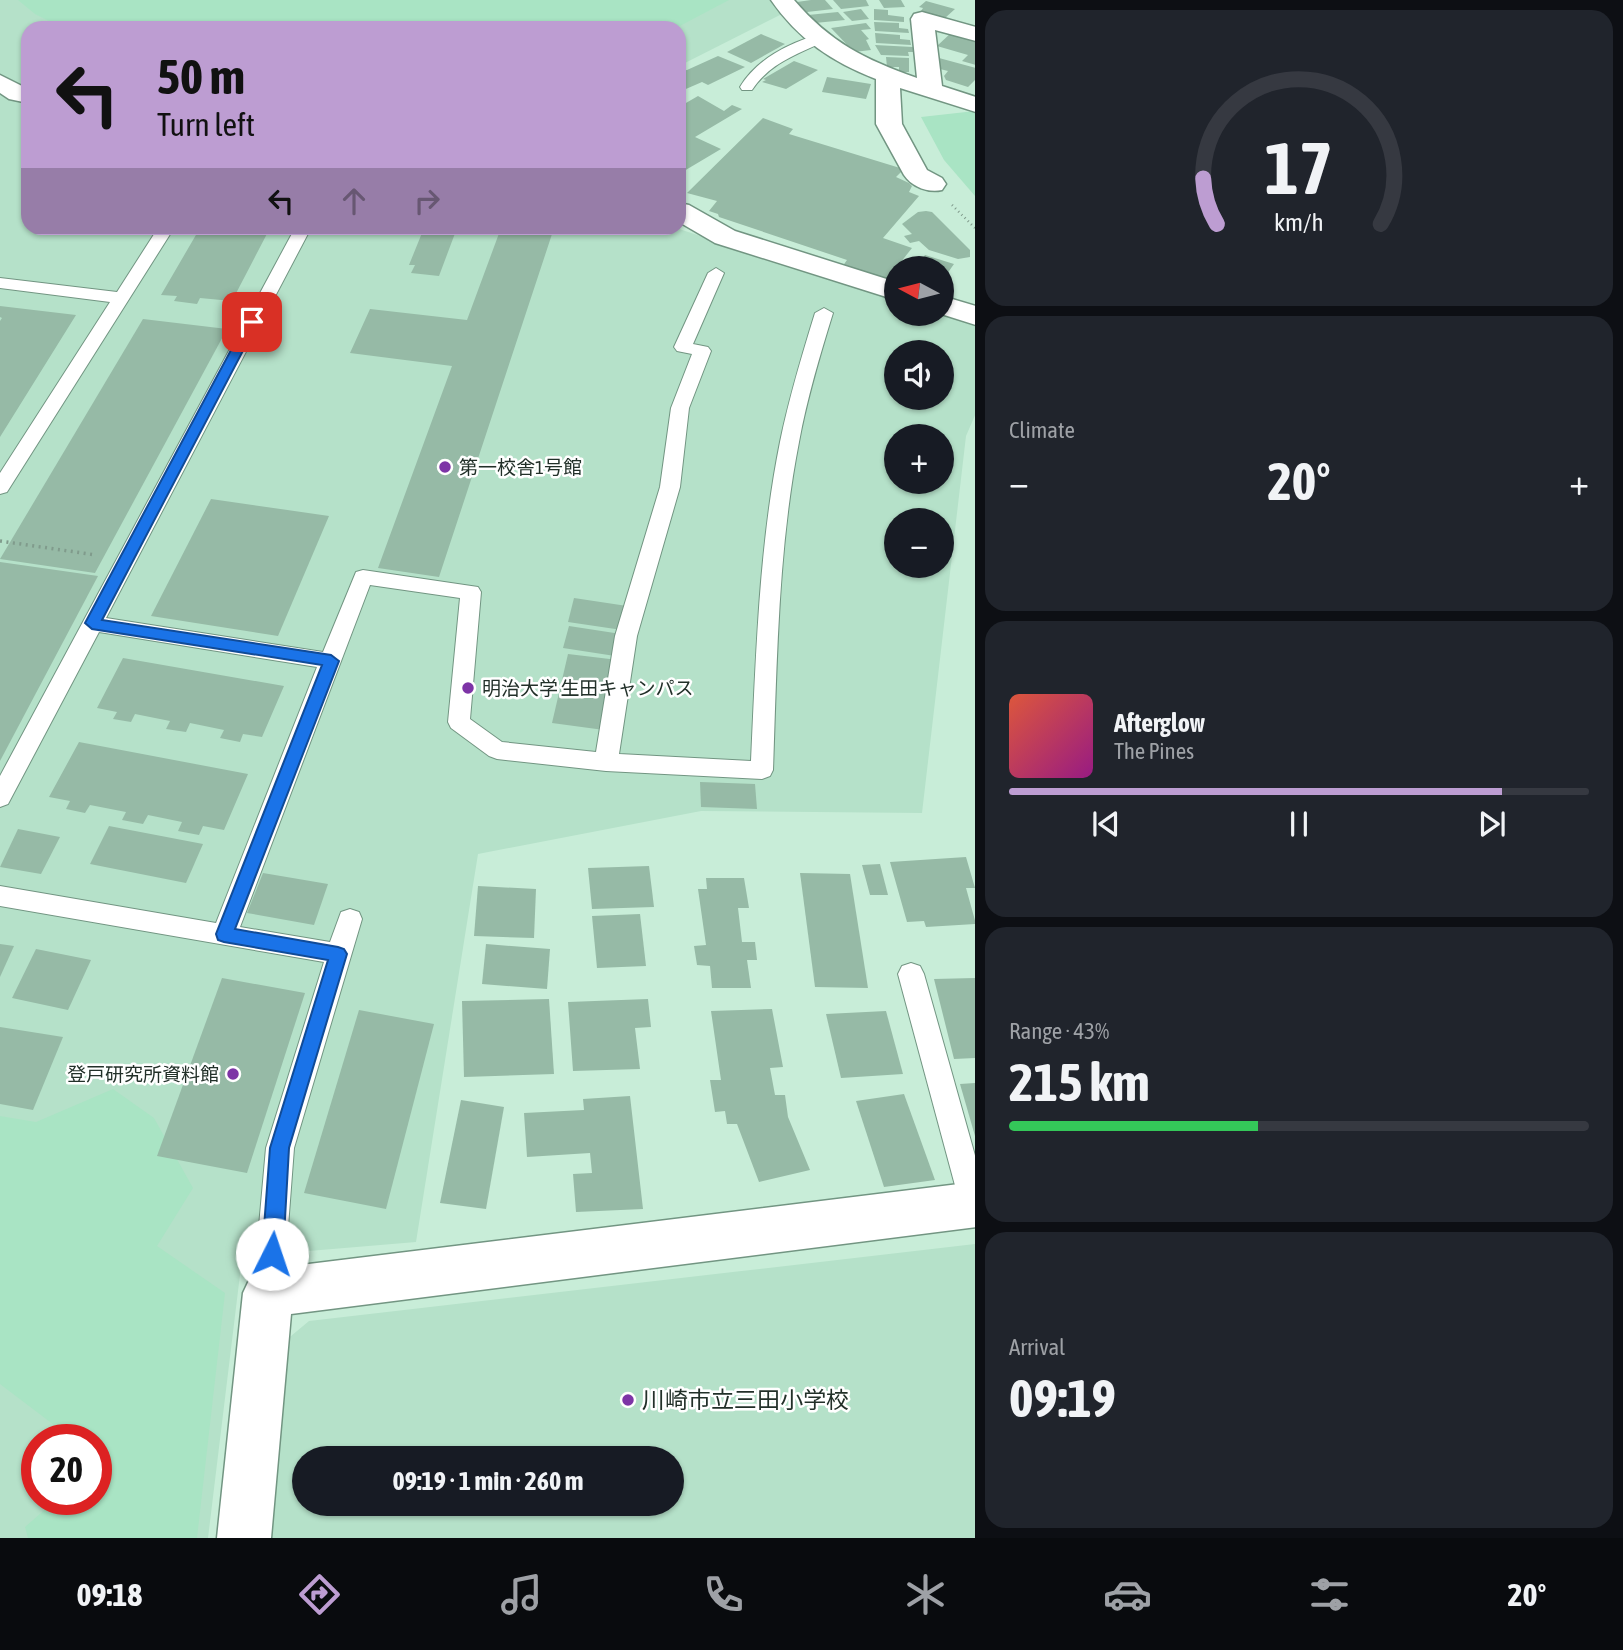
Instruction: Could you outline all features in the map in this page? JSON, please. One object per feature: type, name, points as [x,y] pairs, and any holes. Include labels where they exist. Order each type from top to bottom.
[{"type":"street","points":[[782,0],[818,39],[850,58],[888,76],[975,105]]},
{"type":"street","points":[[930,90],[922,19],[975,34]]},
{"type":"street","points":[[888,76],[889,124],[917,175],[933,184]]},
{"type":"street","points":[[0,82],[21,95]]},
{"type":"street","points":[[686,215],[725,237],[884,286]]},
{"type":"street","points":[[954,309],[975,316]]},
{"type":"street","points":[[244,1538],[268,1293],[974,1204]]},
{"type":"lane","points":[[747,87],[752,75],[763,66],[818,39]]},
{"type":"lane","points":[[0,488],[162,235]]},
{"type":"lane","points":[[0,798],[299,235]]},
{"type":"lane","points":[[606,762],[626,636],[670,487],[680,408],[702,351],[682,347],[716,273]]},
{"type":"lane","points":[[0,283],[122,298]]},
{"type":"lane","points":[[224,934],[363,577],[471,592],[459,722],[497,750],[606,762],[762,770],[770,591],[786,460],[808,366],[824,313]]},
{"type":"lane","points":[[92,623],[331,661]]},
{"type":"lane","points":[[0,896],[338,954]]},
{"type":"lane","points":[[268,1293],[279,1148],[350,919]]},
{"type":"lane","points":[[911,974],[974,1204]]},
{"type":"path","points":[[0,541],[80,553]]},
{"type":"shaded area","name":"明治大学 生田キャンパス","points":[[0,0],[769,0],[782,14],[686,62],[686,21],[21,21],[21,235],[686,235],[686,231],[884,296],[884,326],[954,326],[954,318],[975,325],[975,415],[966,436],[954,539],[954,508],[884,508],[884,578],[949,578],[922,813],[701,811],[478,854],[416,1242],[273,1254],[243,1250],[208,1538],[0,1538]]},
{"type":"shaded area","points":[[18,0],[729,0],[686,23],[49,21]]},
{"type":"shaded area","points":[[975,111],[975,196],[944,160],[921,117]]},
{"type":"shaded area","points":[[113,1089],[154,1118],[193,1188],[157,1246],[225,1293],[197,1538],[28,1538],[25,1527],[39,1515],[112,1515],[112,1424],[53,1424],[0,1384],[0,1116],[36,1122]]},
{"type":"shaded area","name":"川崎市立三田小学校","points":[[975,1244],[975,1538],[268,1538],[285,1341],[309,1321]]},
{"type":"building","points":[[825,0],[833,9],[807,12],[797,2]]},
{"type":"building","points":[[833,0],[866,0],[869,6],[841,9]]},
{"type":"building","points":[[879,0],[901,0],[905,7],[884,8]]},
{"type":"building","points":[[926,1],[955,9],[945,18],[921,11],[923,8],[919,7]]},
{"type":"building","points":[[861,9],[869,19],[852,21],[843,12]]},
{"type":"building","points":[[874,9],[888,10],[888,15],[904,17],[904,22],[874,20]]},
{"type":"building","points":[[838,12],[845,20],[815,23],[808,15]]},
{"type":"building","points":[[874,22],[899,23],[899,28],[908,29],[909,33],[875,31]]},
{"type":"building","points":[[866,23],[871,29],[861,30],[869,39],[866,40],[871,50],[854,52],[831,28]]},
{"type":"building","points":[[952,32],[975,39],[975,65],[962,61],[968,55],[937,46]]},
{"type":"building","points":[[875,33],[900,35],[900,39],[910,40],[911,45],[876,43]]},
{"type":"building","points":[[761,34],[785,44],[751,63],[727,52]]},
{"type":"building","points":[[875,45],[913,47],[913,52],[908,52],[909,56],[881,55]]},
{"type":"building","points":[[718,56],[745,67],[708,85],[702,82],[686,89],[687,70]]},
{"type":"building","points":[[886,57],[909,58],[909,72],[899,72],[899,67],[887,67]]},
{"type":"building","points":[[939,58],[975,68],[975,80],[968,87],[946,80],[944,76],[948,71],[940,69]]},
{"type":"building","points":[[794,61],[818,70],[786,89],[762,82],[766,80],[763,79]]},
{"type":"building","points":[[827,77],[871,84],[866,99],[822,92]]},
{"type":"building","points":[[698,96],[724,111],[732,105],[742,109],[695,137],[721,149],[686,170],[686,103]]},
{"type":"building","points":[[763,118],[793,129],[789,134],[900,168],[902,171],[896,177],[909,183],[912,186],[909,192],[919,196],[883,238],[912,248],[906,256],[884,256],[884,282],[842,267],[847,260],[719,217],[709,211],[717,201],[687,193]]},
{"type":"building","points":[[918,212],[932,212],[970,250],[970,257],[958,259],[929,250],[919,241],[910,243],[904,236],[912,234],[902,224]]},
{"type":"building","points":[[196,235],[266,235],[232,301],[200,298],[197,304],[174,301],[177,296],[161,295]]},
{"type":"building","points":[[421,235],[454,235],[439,276],[411,273],[415,265],[409,265]]},
{"type":"building","name":"第一校舎1号館","points":[[498,235],[552,235],[439,577],[378,568],[452,366],[350,353],[370,309],[467,320]]},
{"type":"building","points":[[0,306],[76,315],[0,437],[2,318]]},
{"type":"building","points":[[143,319],[227,329],[95,573],[0,559]]},
{"type":"building","points":[[211,499],[329,516],[278,636],[151,616]]},
{"type":"building","points":[[0,562],[98,576],[0,761]]},
{"type":"building","points":[[574,598],[627,606],[622,630],[568,622]]},
{"type":"building","points":[[569,626],[621,634],[615,656],[563,648]]},
{"type":"building","points":[[568,654],[618,660],[604,730],[552,723]]},
{"type":"building","points":[[123,658],[284,686],[262,737],[243,734],[240,742],[220,738],[224,730],[190,723],[186,732],[166,729],[170,721],[135,714],[131,722],[113,719],[117,712],[97,708]]},
{"type":"building","points":[[79,742],[248,774],[224,830],[203,826],[199,835],[178,831],[182,822],[148,815],[143,824],[122,820],[126,812],[90,805],[85,813],[66,809],[70,801],[49,797]]},
{"type":"building","points":[[700,782],[755,784],[757,809],[701,807]]},
{"type":"building","points":[[109,826],[203,844],[186,883],[90,864]]},
{"type":"building","points":[[18,829],[60,837],[41,874],[0,867]]},
{"type":"building","points":[[966,857],[975,888],[966,888],[975,924],[926,927],[924,921],[907,922],[890,862]]},
{"type":"building","points":[[880,864],[888,895],[870,895],[862,865]]},
{"type":"building","points":[[649,866],[654,907],[592,909],[588,868]]},
{"type":"building","points":[[263,873],[328,884],[314,925],[247,913]]},
{"type":"building","points":[[800,873],[850,874],[868,988],[815,987]]},
{"type":"building","points":[[706,878],[744,878],[749,908],[738,908],[742,942],[755,942],[757,960],[747,960],[751,988],[712,988],[710,966],[697,965],[694,946],[706,945],[698,889],[707,889]]},
{"type":"building","points":[[478,886],[536,889],[534,938],[474,936]]},
{"type":"building","points":[[640,914],[646,966],[597,968],[592,916]]},
{"type":"building","points":[[0,944],[14,946],[0,977]]},
{"type":"building","points":[[486,944],[550,949],[547,989],[482,984]]},
{"type":"building","points":[[36,949],[91,960],[68,1010],[12,998]]},
{"type":"building","name":"登戸研究所資料館","points":[[222,978],[305,993],[247,1173],[157,1156]]},
{"type":"building","points":[[975,978],[975,1058],[954,1059],[934,979]]},
{"type":"building","points":[[549,999],[554,1074],[464,1077],[462,1001]]},
{"type":"building","points":[[648,999],[651,1027],[635,1028],[640,1069],[573,1071],[568,1002]]},
{"type":"building","points":[[772,1009],[783,1067],[770,1068],[775,1095],[785,1095],[788,1117],[810,1170],[759,1182],[737,1124],[727,1124],[725,1111],[715,1112],[710,1080],[721,1080],[711,1011]]},
{"type":"building","points":[[359,1010],[434,1024],[386,1209],[304,1193]]},
{"type":"building","points":[[886,1011],[903,1074],[841,1078],[826,1014]]},
{"type":"building","points":[[0,1027],[63,1037],[33,1110],[0,1104]]},
{"type":"building","points":[[975,1083],[975,1136],[960,1084]]},
{"type":"building","points":[[904,1094],[935,1180],[884,1187],[856,1101]]},
{"type":"building","points":[[630,1096],[643,1209],[576,1212],[573,1174],[592,1173],[590,1153],[527,1157],[524,1113],[584,1110],[583,1099]]},
{"type":"building","points":[[461,1100],[504,1107],[486,1209],[440,1203]]},
{"type":"place","name":"第一校舎1号館","points":[[445,467]]},
{"type":"place","name":"明治大学 生田キャンパス","points":[[468,688]]},
{"type":"place","name":"登戸研究所資料館","points":[[233,1074]]},
{"type":"place","name":"川崎市立三田小学校","points":[[628,1400]]},
{"type":"route","points":[[252,322],[92,623],[331,661],[224,934],[338,954],[279,1148],[272,1254]]}]
